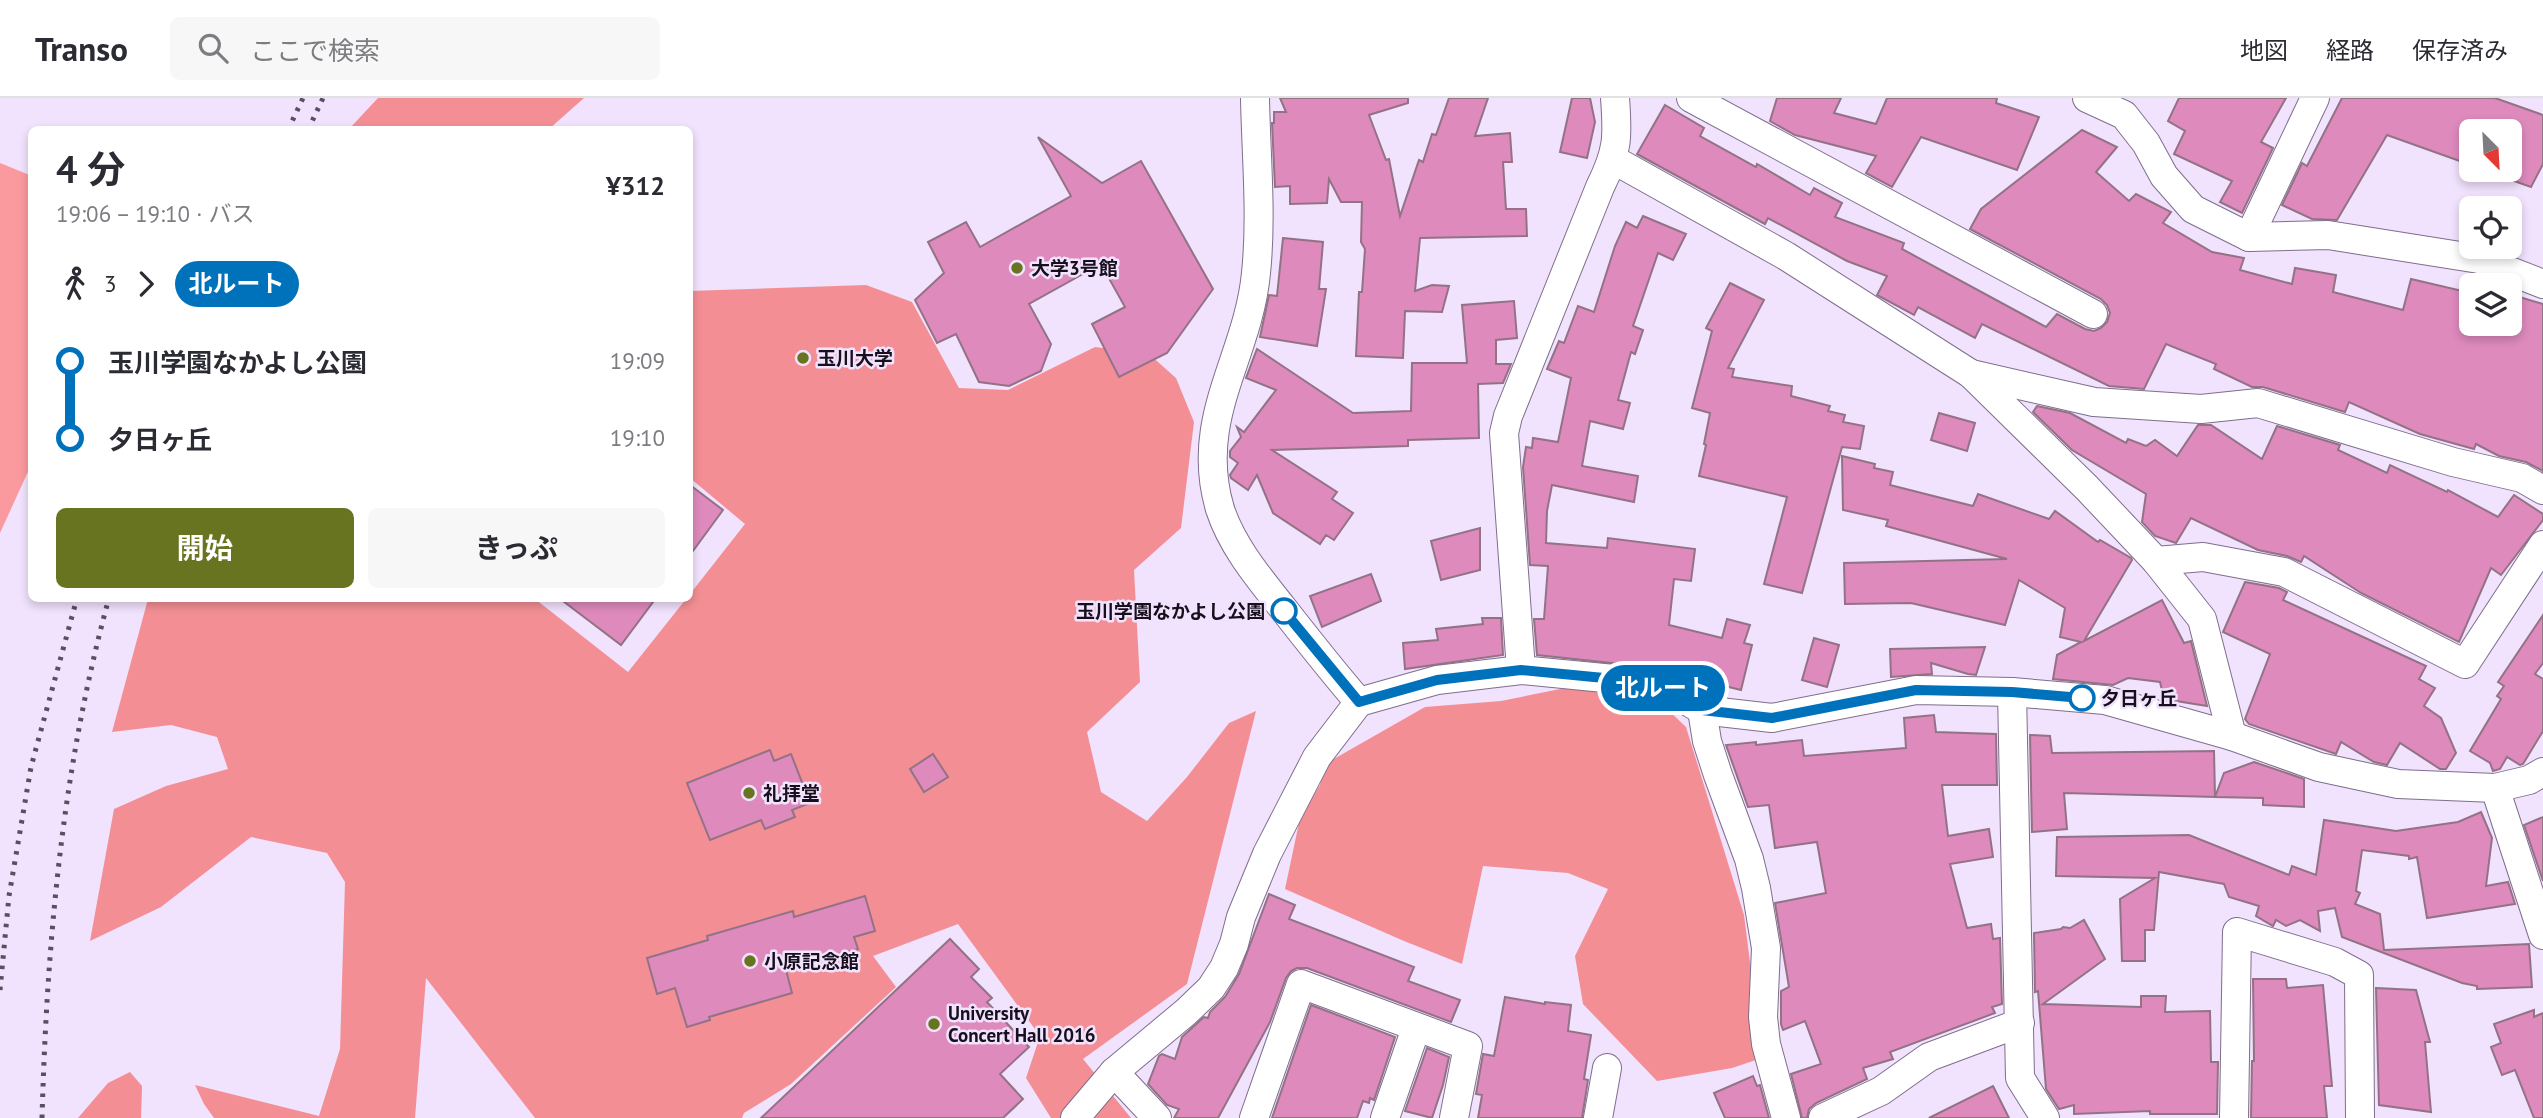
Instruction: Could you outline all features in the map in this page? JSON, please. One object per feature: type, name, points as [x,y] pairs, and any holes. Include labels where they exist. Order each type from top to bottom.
[{"type":"street","points":[[1255,98],[1257,271],[1252,305],[1217,415],[1213,434],[1212,472],[1221,511],[1247,561],[1359,702]]},
{"type":"street","points":[[1521,670],[1504,433],[1508,416],[1595,199],[1614,160],[1617,134],[1615,98]]},
{"type":"street","points":[[1691,98],[2093,314]]},
{"type":"street","points":[[2087,98],[2124,115],[2146,143],[2164,176],[2193,209],[2249,237],[2328,235],[2479,259],[2543,284]]},
{"type":"street","points":[[2249,237],[2315,98]]},
{"type":"street","points":[[1614,160],[1786,256],[1971,374],[2087,488],[2156,561],[2202,619],[2232,736]]},
{"type":"street","points":[[1971,374],[2094,402],[2201,409],[2258,403],[2453,463],[2522,478],[2543,490]]},
{"type":"street","points":[[2156,561],[2203,557],[2284,572],[2465,664],[2543,545]]},
{"type":"street","points":[[1075,1118],[1114,1072],[1211,988],[1229,956],[1241,917],[1273,843],[1317,758],[1359,702],[1437,680],[1521,670],[1651,684],[1667,689],[1702,710],[1772,718],[1916,690],[2012,692],[2105,700],[2232,736],[2319,767],[2398,784],[2495,788],[2529,780],[2543,772]]},
{"type":"street","points":[[2012,692],[2020,1078],[2045,1118]]},
{"type":"street","points":[[1702,710],[1717,775],[1749,859],[1756,888],[1766,948],[1763,1017],[1766,1044],[1786,1118]]},
{"type":"street","points":[[2495,788],[2543,935]]},
{"type":"street","points":[[2234,1118],[2237,932],[2335,962],[2359,975],[2360,1118]]},
{"type":"street","points":[[1254,1118],[1301,984],[1468,1046],[1454,1118]]},
{"type":"street","points":[[1823,1118],[1881,1091],[1929,1057],[2020,1023]]},
{"type":"street","points":[[1385,1118],[1416,1028]]},
{"type":"street","points":[[1598,1118],[1607,1068]]},
{"type":"street","points":[[1114,1072],[1157,1118]]},
{"type":"shaded area","points":[[378,98],[584,98],[552,126],[352,126]]},
{"type":"shaded area","points":[[0,163],[28,174],[28,472],[0,533]]},
{"type":"shaded area","points":[[866,285],[912,302],[959,388],[1008,390],[1095,347],[1149,354],[1176,378],[1194,422],[1181,528],[1134,570],[1140,682],[1087,732],[1101,792],[1147,821],[1187,777],[1229,723],[1256,711],[1187,984],[1083,1059],[1131,1118],[1051,1118],[1026,1078],[1040,1036],[958,924],[873,956],[896,987],[791,1084],[744,1113],[742,1118],[535,1118],[426,978],[415,1118],[214,1118],[195,1085],[319,1116],[340,1049],[345,882],[327,853],[251,837],[161,907],[90,941],[114,809],[166,786],[228,769],[217,737],[171,725],[112,732],[147,602],[539,602],[628,672],[684,602],[693,602],[693,590],[745,524],[693,481],[693,291]]},
{"type":"shaded area","points":[[1575,686],[1666,708],[1686,727],[1744,915],[1762,1058],[1732,1068],[1657,1081],[1583,1004],[1575,956],[1608,889],[1568,873],[1483,866],[1462,964],[1285,889],[1300,818],[1320,785],[1325,764],[1425,707],[1501,701]]},
{"type":"shaded area","points":[[130,1072],[142,1086],[141,1118],[78,1118],[108,1083]]},
{"type":"building","points":[[1280,98],[1408,98],[1408,103],[1369,115],[1386,160],[1389,159],[1400,216],[1419,160],[1423,162],[1432,134],[1436,135],[1449,98],[1488,98],[1475,136],[1510,133],[1512,162],[1503,162],[1506,209],[1526,209],[1527,236],[1420,238],[1415,291],[1432,285],[1449,286],[1442,312],[1405,311],[1403,358],[1356,356],[1359,292],[1362,292],[1365,249],[1361,242],[1362,202],[1341,202],[1329,179],[1327,203],[1290,204],[1290,186],[1275,187],[1272,123],[1274,112],[1286,112]]},
{"type":"building","points":[[1572,98],[1590,98],[1595,122],[1587,158],[1560,152]]},
{"type":"building","points":[[1777,98],[1841,98],[1834,113],[1876,124],[1887,98],[1997,98],[1996,103],[2039,117],[2017,170],[1921,137],[1892,187],[1866,173],[1876,156],[1795,135],[1770,121]]},
{"type":"building","points":[[2179,98],[2286,98],[2261,142],[2273,148],[2242,213],[2220,202],[2232,181],[2174,154],[2185,131],[2168,121]]},
{"type":"building","points":[[2342,98],[2495,98],[2543,115],[2543,164],[2531,187],[2517,182],[2522,182],[2522,119],[2459,119],[2459,161],[2387,135],[2337,220],[2312,219],[2282,205],[2302,163],[2307,166]]},
{"type":"building","points":[[1665,105],[1704,128],[1700,136],[1756,167],[1757,164],[1810,195],[1814,188],[1842,203],[1835,217],[1904,243],[1902,249],[2046,327],[2057,314],[2094,331],[2107,322],[2110,313],[2101,299],[1970,229],[1981,209],[2082,130],[2117,147],[2096,172],[2129,201],[2136,194],[2171,212],[2163,223],[2212,252],[2244,258],[2240,270],[2292,284],[2295,268],[2336,275],[2333,292],[2403,310],[2411,279],[2459,290],[2459,336],[2522,336],[2522,298],[2543,304],[2543,471],[2526,462],[2499,456],[2476,444],[2474,449],[2420,434],[2349,402],[2345,412],[2263,387],[2252,387],[2214,369],[2216,364],[2166,344],[2144,389],[2109,386],[1982,324],[1975,338],[1918,307],[1914,315],[1877,295],[1887,276],[1847,261],[1768,218],[1765,224],[1637,154]]},
{"type":"building","name":"大学3号館","points":[[1038,137],[1102,183],[1141,161],[1213,289],[1167,353],[1119,377],[1092,324],[1125,307],[1101,264],[1029,304],[1051,344],[1041,371],[1009,386],[979,382],[956,334],[937,343],[915,300],[944,273],[928,242],[966,222],[980,247],[1071,196]]},
{"type":"building","points":[[1643,216],[1686,234],[1673,260],[1658,253],[1633,326],[1643,330],[1635,354],[1631,352],[1618,400],[1630,403],[1623,429],[1590,421],[1582,466],[1638,476],[1634,502],[1552,485],[1547,511],[1546,543],[1607,548],[1608,538],[1695,549],[1691,581],[1674,579],[1669,625],[1722,638],[1727,619],[1750,625],[1744,643],[1752,645],[1741,690],[1684,676],[1685,671],[1537,655],[1534,619],[1544,619],[1548,566],[1530,565],[1523,467],[1526,447],[1532,448],[1533,438],[1558,442],[1571,378],[1547,369],[1559,341],[1564,343],[1578,306],[1594,312],[1615,246],[1626,222],[1637,228]]},
{"type":"building","points":[[1283,238],[1323,242],[1319,289],[1326,289],[1317,346],[1260,337],[1269,295],[1277,296]]},
{"type":"building","points":[[1730,283],[1764,300],[1728,368],[1734,369],[1732,377],[1792,386],[1791,396],[1830,406],[1828,411],[1845,415],[1843,422],[1864,426],[1860,449],[1842,447],[1802,593],[1764,584],[1787,497],[1699,476],[1710,413],[1692,408],[1712,331],[1706,328]]},
{"type":"building","points":[[1514,301],[1517,338],[1496,340],[1496,364],[1511,364],[1503,383],[1478,384],[1479,438],[1408,440],[1408,446],[1272,450],[1337,492],[1332,499],[1353,513],[1334,540],[1326,535],[1320,544],[1273,513],[1257,475],[1248,490],[1231,478],[1230,475],[1238,463],[1230,457],[1230,451],[1241,437],[1237,427],[1244,432],[1276,390],[1246,378],[1257,349],[1353,413],[1411,411],[1412,363],[1467,363],[1462,305]]},
{"type":"building","points":[[2037,406],[2070,413],[2126,443],[2128,439],[2146,446],[2155,440],[2177,456],[2198,425],[2211,425],[2262,459],[2277,426],[2340,445],[2338,450],[2387,473],[2390,465],[2447,492],[2448,490],[2498,517],[2514,495],[2543,514],[2543,520],[2501,575],[2491,568],[2459,642],[2361,593],[2304,556],[2301,562],[2258,550],[2191,518],[2176,543],[2155,536],[2142,522],[2146,494],[2072,450],[2033,412]]},
{"type":"building","points":[[1939,413],[1975,423],[1967,451],[1931,440]]},
{"type":"building","points":[[1842,456],[1875,464],[1874,468],[1893,472],[1890,485],[1973,506],[1978,494],[2049,519],[2055,511],[2098,542],[2100,540],[2131,558],[2084,641],[2162,600],[2184,643],[2191,641],[2207,706],[2164,699],[2160,682],[2128,678],[2113,685],[2053,679],[2057,655],[2081,642],[2060,637],[2065,608],[2019,580],[2005,625],[1911,603],[1845,604],[1844,563],[2007,559],[1886,526],[1888,520],[1843,510]]},
{"type":"building","points":[[693,487],[723,510],[693,551]]},
{"type":"building","points":[[1480,528],[1480,570],[1441,580],[1431,541]]},
{"type":"building","points":[[1371,574],[1381,601],[1322,627],[1310,596]]},
{"type":"building","points":[[2245,582],[2279,588],[2287,592],[2283,600],[2426,666],[2419,679],[2435,688],[2424,706],[2441,718],[2456,753],[2446,769],[2440,769],[2400,743],[2387,765],[2374,762],[2341,742],[2336,754],[2249,724],[2245,719],[2270,654],[2223,632]]},
{"type":"building","points":[[564,602],[653,602],[621,645]]},
{"type":"building","points":[[2543,615],[2543,663],[2535,674],[2543,679],[2543,731],[2523,764],[2520,765],[2507,757],[2500,769],[2493,771],[2490,763],[2470,751],[2501,699],[2497,696],[2504,686],[2498,682]]},
{"type":"building","points":[[1482,618],[1501,618],[1503,655],[1405,669],[1403,643],[1438,640],[1436,629],[1483,624]]},
{"type":"building","points":[[1814,638],[1839,645],[1827,687],[1802,680]]},
{"type":"building","points":[[1985,647],[1976,675],[1931,663],[1932,674],[1891,677],[1890,649]]},
{"type":"building","points":[[1934,715],[1936,732],[1996,734],[1997,785],[1942,785],[1948,836],[1989,829],[1993,857],[1950,864],[1967,928],[1991,924],[1993,939],[2000,938],[2002,1004],[1992,1007],[1995,1013],[1890,1052],[1893,1059],[1863,1068],[1867,1079],[1816,1103],[1809,1109],[1807,1118],[1802,1118],[1791,1074],[1821,1064],[1805,1021],[1783,1030],[1781,1024],[1781,991],[1789,987],[1775,903],[1826,893],[1817,842],[1775,848],[1769,805],[1748,807],[1726,745],[1802,740],[1804,756],[1906,748],[1904,718]]},
{"type":"building","points":[[2030,735],[2050,736],[2052,753],[2214,751],[2215,797],[2064,793],[2067,829],[2032,832]]},
{"type":"building","name":"礼拝堂","points":[[770,750],[774,761],[791,754],[810,803],[792,810],[795,817],[765,829],[761,820],[710,840],[687,783]]},
{"type":"building","points":[[933,754],[948,777],[924,792],[910,769]]},
{"type":"building","points":[[2254,762],[2304,779],[2304,807],[2263,805],[2263,798],[2215,797],[2224,773]]},
{"type":"building","points":[[2481,812],[2492,838],[2486,886],[2508,882],[2515,904],[2427,918],[2417,857],[2409,859],[2409,856],[2362,850],[2356,891],[2360,893],[2355,904],[2380,914],[2384,950],[2529,944],[2532,987],[2477,989],[2477,986],[2462,983],[2342,937],[2335,908],[2318,911],[2320,931],[2300,920],[2286,926],[2276,920],[2273,926],[2256,916],[2259,906],[2229,897],[2224,884],[2159,872],[2154,930],[2145,930],[2145,961],[2122,961],[2120,899],[2155,878],[2056,876],[2057,837],[2189,835],[2289,875],[2292,866],[2316,875],[2324,820],[2396,831],[2458,822]]},
{"type":"building","points":[[2543,817],[2543,881],[2524,825]]},
{"type":"building","points":[[1269,894],[1295,905],[1289,919],[1414,967],[1408,981],[1460,1000],[1451,1022],[1307,968],[1297,968],[1286,978],[1270,1022],[1218,1118],[1174,1118],[1179,1109],[1167,1105],[1148,1084],[1159,1056],[1162,1054],[1175,1059],[1182,1037],[1204,1017],[1208,1018],[1210,1012],[1225,997],[1239,974]]},
{"type":"building","name":"小原記念館","points":[[865,896],[875,931],[854,937],[858,949],[786,970],[792,993],[709,1017],[710,1020],[687,1027],[675,988],[657,994],[647,958],[708,940],[707,936],[793,911],[794,917]]},
{"type":"building","points":[[2084,920],[2105,959],[2043,1004],[2141,1007],[2141,996],[2166,996],[2165,1012],[2210,1011],[2211,1062],[2218,1062],[2217,1114],[2150,1114],[2150,1111],[2074,1114],[2074,1105],[2059,1109],[2046,1089],[2038,991],[2035,992],[2034,933],[2070,928]]},
{"type":"building","name":"University Concert Hall 2016","points":[[950,939],[979,969],[971,977],[992,998],[987,1002],[1029,1047],[1000,1074],[1023,1099],[1003,1118],[761,1118]]},
{"type":"building","points":[[2253,979],[2286,979],[2287,988],[2323,985],[2332,1086],[2324,1086],[2327,1118],[2251,1118],[2254,1061]]},
{"type":"building","points":[[2376,988],[2416,990],[2430,1042],[2425,1042],[2431,1112],[2379,1105]]},
{"type":"building","points":[[1505,997],[1545,1004],[1571,1005],[1568,1031],[1591,1035],[1584,1079],[1588,1080],[1582,1118],[1478,1118],[1482,1095],[1476,1094],[1483,1054],[1494,1056]]},
{"type":"building","points":[[1311,1005],[1395,1037],[1374,1100],[1370,1098],[1369,1103],[1363,1101],[1357,1118],[1272,1118]]},
{"type":"building","points":[[2534,1010],[2534,1017],[2543,1013],[2543,1118],[2534,1118],[2515,1070],[2502,1075],[2491,1047],[2501,1043],[2494,1024]]},
{"type":"building","points":[[1427,1048],[1449,1057],[1432,1118],[1405,1111]]},
{"type":"building","points":[[1753,1076],[1757,1086],[1760,1085],[1769,1118],[1725,1118],[1714,1093]]},
{"type":"building","points":[[1993,1086],[2009,1118],[1929,1118]]},
{"type":"railway","points":[[290,126],[303,98]]},
{"type":"railway","points":[[310,126],[323,98]]},
{"type":"railway","points":[[0,990],[9,896],[31,767],[76,602]]},
{"type":"railway","points":[[42,1118],[53,921],[68,791],[79,726],[108,602]]},
{"type":"bus line","name":"北ルート","points":[[1284,611],[1359,702],[1437,680],[1469,674],[1521,670],[1651,684],[1667,689],[1702,710],[1772,718],[1916,690],[2012,692],[2082,698]]},
{"type":"place","name":"大学3号館","points":[[1017,268]]},
{"type":"place","name":"玉川大学","points":[[803,358]]},
{"type":"place","name":"玉川学園なかよし公園","points":[[1284,611]]},
{"type":"place","name":"夕日ヶ丘","points":[[2082,698]]},
{"type":"place","name":"礼拝堂","points":[[749,793]]},
{"type":"place","name":"小原記念館","points":[[750,961]]},
{"type":"place","name":"University Concert Hall 2016","points":[[934,1024]]}]
